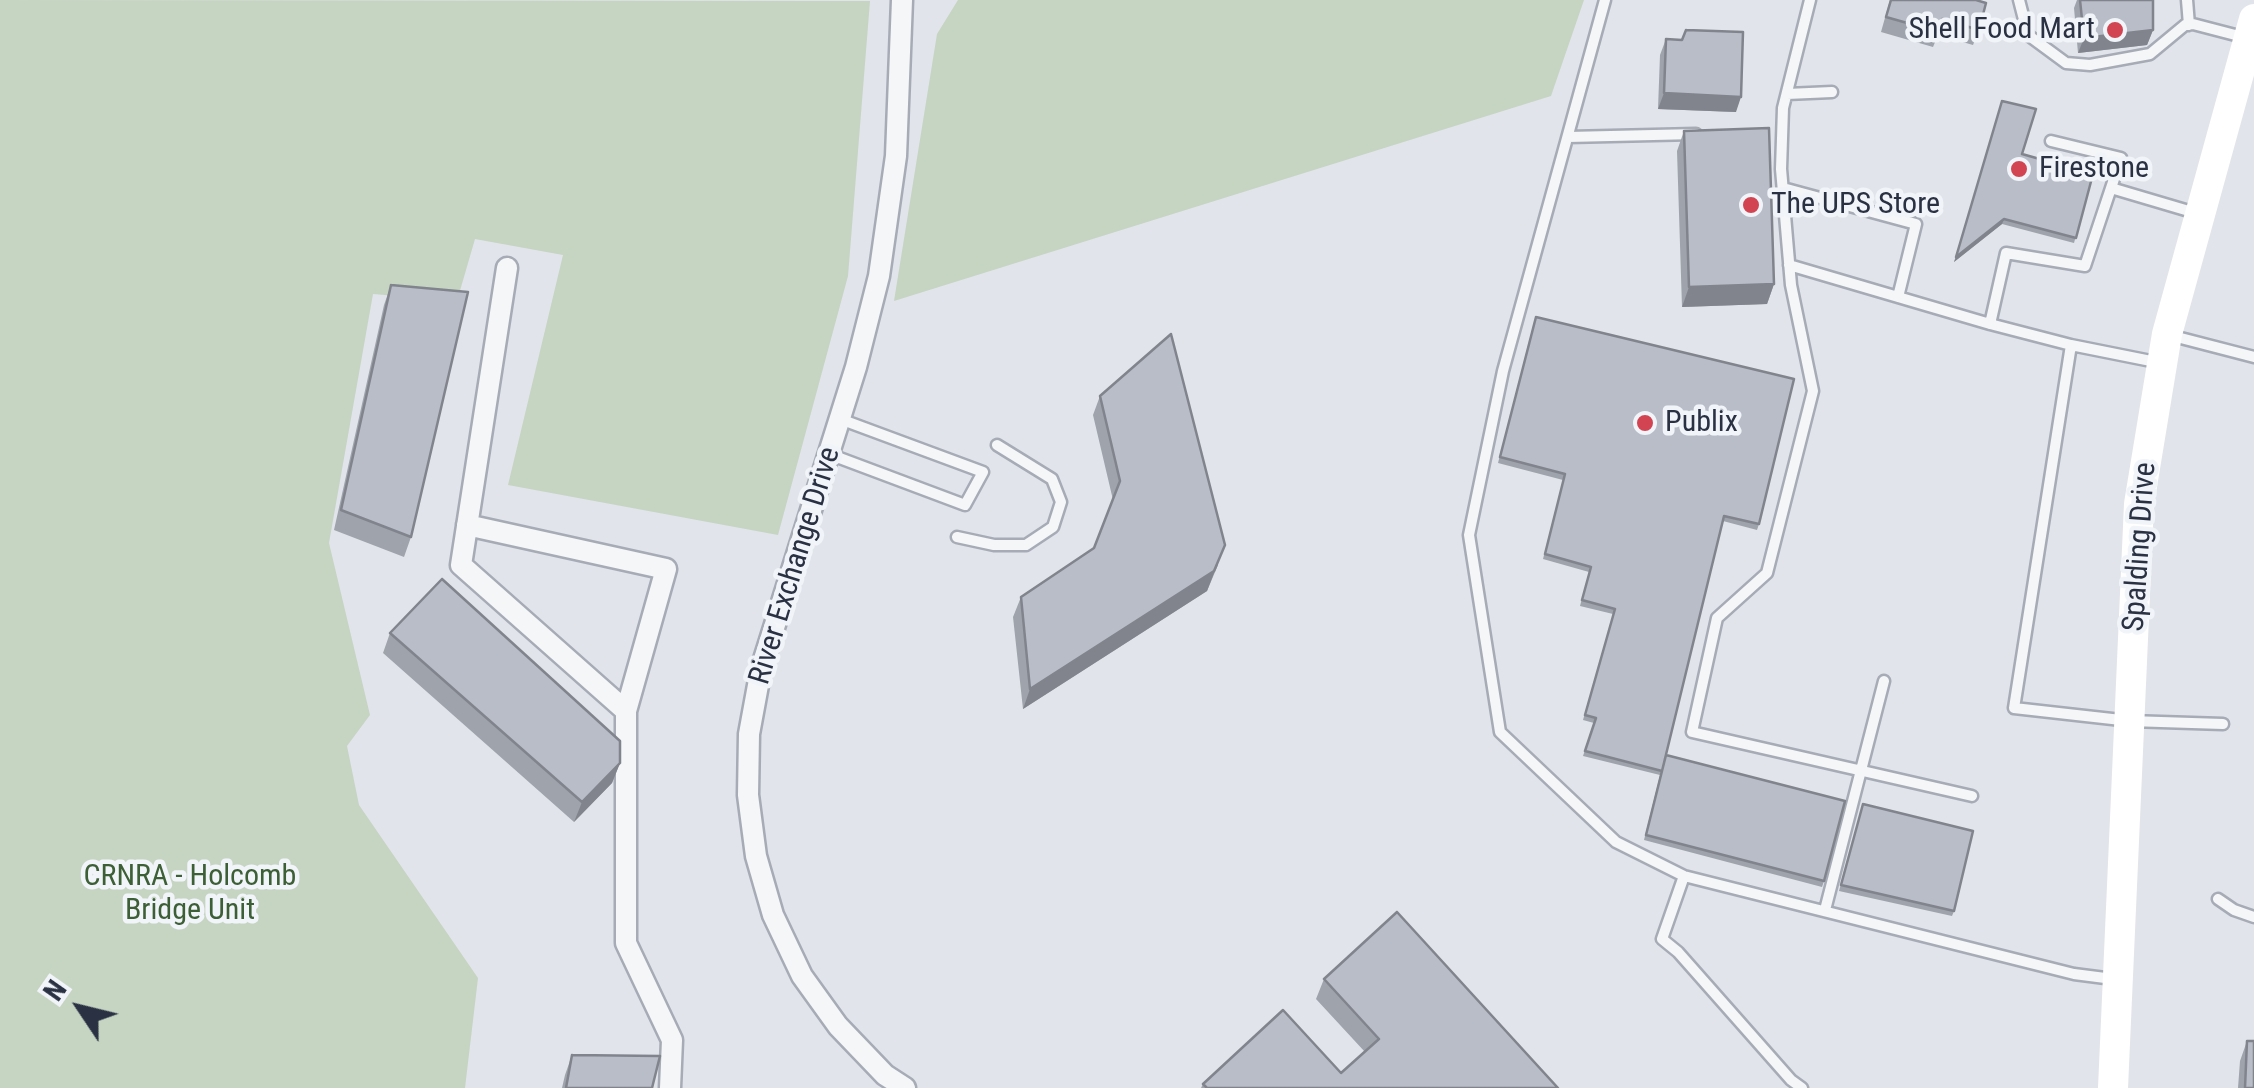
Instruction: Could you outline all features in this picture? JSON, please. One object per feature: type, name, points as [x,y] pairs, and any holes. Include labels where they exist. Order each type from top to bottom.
[{"type":"main road","name":"Spalding Drive","points":[[2112,1088],[2139,504],[2165,349],[2200,214],[2246,78],[2251,29]]},
{"type":"street","name":"River Exchange Drive","points":[[902,0],[896,156],[884,242],[856,367],[761,669],[749,734],[748,795],[756,856],[768,900],[802,976],[838,1026],[886,1075],[905,1088]]},
{"type":"street","points":[[507,268],[461,565],[626,711]]},
{"type":"street","points":[[467,525],[666,569],[626,711],[626,942],[672,1040],[670,1088]]},
{"type":"lane","points":[[1605,0],[1503,371],[1470,535],[1500,732],[1616,842],[1684,876],[2074,974],[2118,980]]},
{"type":"lane","points":[[1810,0],[1786,94],[1782,132],[1789,264],[1813,391],[1767,573],[1717,618],[1692,732],[1972,796]]},
{"type":"lane","points":[[2020,0],[2028,35],[2066,63],[2090,65],[2150,54],[2189,25],[2251,29]]},
{"type":"lane","points":[[2187,0],[2189,25]]},
{"type":"lane","points":[[1786,94],[1832,92]]},
{"type":"lane","points":[[1764,133],[1782,132]]},
{"type":"lane","points":[[1568,137],[1710,134]]},
{"type":"lane","points":[[1990,324],[2006,253],[2086,266],[2121,158],[2051,142]]},
{"type":"lane","points":[[1783,188],[1916,224],[1898,297]]},
{"type":"lane","points":[[2111,188],[2200,214]]},
{"type":"lane","points":[[1789,264],[2072,345],[2254,357]]},
{"type":"lane","points":[[2072,345],[2014,708],[2130,721],[2223,724]]},
{"type":"lane","points":[[830,454],[966,505],[982,472],[840,419]]},
{"type":"lane","points":[[958,537],[994,545],[1026,544],[1053,527],[1061,502],[1052,479],[997,445]]},
{"type":"lane","points":[[1825,910],[1884,681]]},
{"type":"lane","points":[[1684,876],[1662,939],[1678,952],[1790,1080],[1802,1088]]},
{"type":"lane","points":[[2218,899],[2254,917]]},
{"type":"green space","name":"CRNRA - Holcomb Bridge Unit","points":[[0,0],[870,1],[848,276],[778,535],[508,485],[563,255],[475,239],[457,301],[373,294],[329,543],[370,715],[347,746],[359,805],[478,978],[465,1088],[0,1088]]},
{"type":"green space","points":[[958,0],[1584,0],[1551,96],[894,301],[937,34]]},
{"type":"building","points":[[1891,0],[1986,3],[1979,30],[1942,19],[1939,32],[1886,17]]},
{"type":"building","points":[[2080,0],[2153,0],[2153,30],[2084,38]]},
{"type":"building","points":[[1686,30],[1743,32],[1741,97],[1664,93],[1666,39],[1682,40]]},
{"type":"building","name":"Firestone","points":[[2002,101],[2036,109],[2022,154],[2093,174],[2076,238],[2004,219],[1956,257]]},
{"type":"building","points":[[1769,128],[1774,284],[1689,287],[1684,131]]},
{"type":"building","points":[[391,285],[468,292],[411,537],[341,510]]},
{"type":"building","points":[[1536,317],[1794,379],[1759,524],[1724,516],[1662,771],[1585,751],[1596,718],[1585,715],[1615,609],[1582,600],[1591,567],[1545,554],[1565,474],[1500,457]]},
{"type":"building","points":[[1171,334],[1225,545],[1214,571],[1030,689],[1021,597],[1094,548],[1120,481],[1100,396]]},
{"type":"building","points":[[442,579],[620,741],[620,763],[582,802],[390,633]]},
{"type":"building","points":[[1666,755],[1845,801],[1824,881],[1646,835]]},
{"type":"building","points":[[1863,804],[1973,831],[1954,911],[1841,885]]},
{"type":"building","points":[[1397,912],[1558,1088],[1207,1088],[1203,1084],[1283,1010],[1341,1073],[1379,1039],[1324,979]]},
{"type":"building","points":[[2247,1041],[2254,1041],[2254,1088],[2245,1088]]},
{"type":"building","points":[[572,1055],[660,1056],[652,1088],[566,1088]]},
{"type":"place","name":"Shell Food Mart","points":[[2115,30]]},
{"type":"place","name":"Firestone","points":[[2019,169]]},
{"type":"place","name":"The UPS Store","points":[[1751,205]]},
{"type":"place","name":"Publix","points":[[1645,423]]}]
